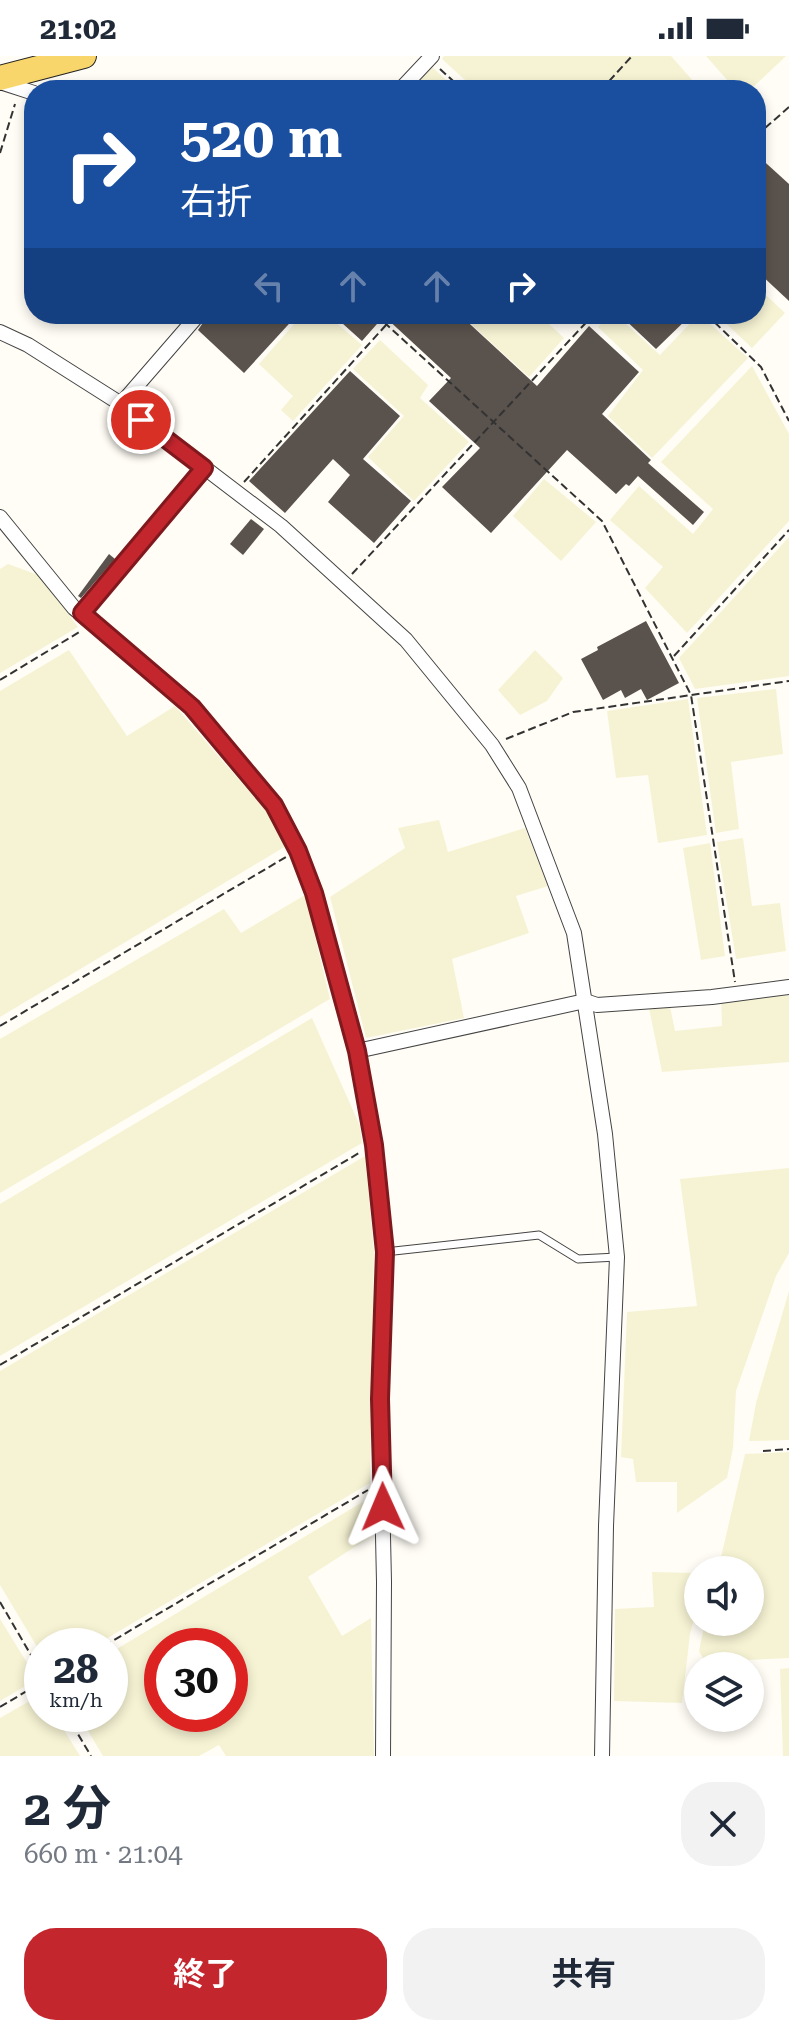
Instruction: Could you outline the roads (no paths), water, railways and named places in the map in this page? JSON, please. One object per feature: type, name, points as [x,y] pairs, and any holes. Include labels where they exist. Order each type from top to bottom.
[{"type":"main road","points":[[0,80],[30,74],[84,56]]},
{"type":"street","points":[[408,80],[428,57]]},
{"type":"street","points":[[121,404],[190,324]]},
{"type":"street","points":[[0,332],[28,345],[121,404],[281,526],[406,640],[492,745],[519,788],[574,933],[605,1134],[617,1257],[606,1526],[602,1756]]},
{"type":"street","points":[[87,619],[204,468]]},
{"type":"street","points":[[0,517],[74,608],[192,707],[274,805],[298,851],[314,893],[357,1051],[374,1145],[385,1252],[380,1399],[383,1756]]},
{"type":"street","points":[[357,1051],[585,1001],[597,1005],[737,995],[789,987]]},
{"type":"lane","points":[[385,1252],[539,1235],[578,1259],[617,1257]]}]
